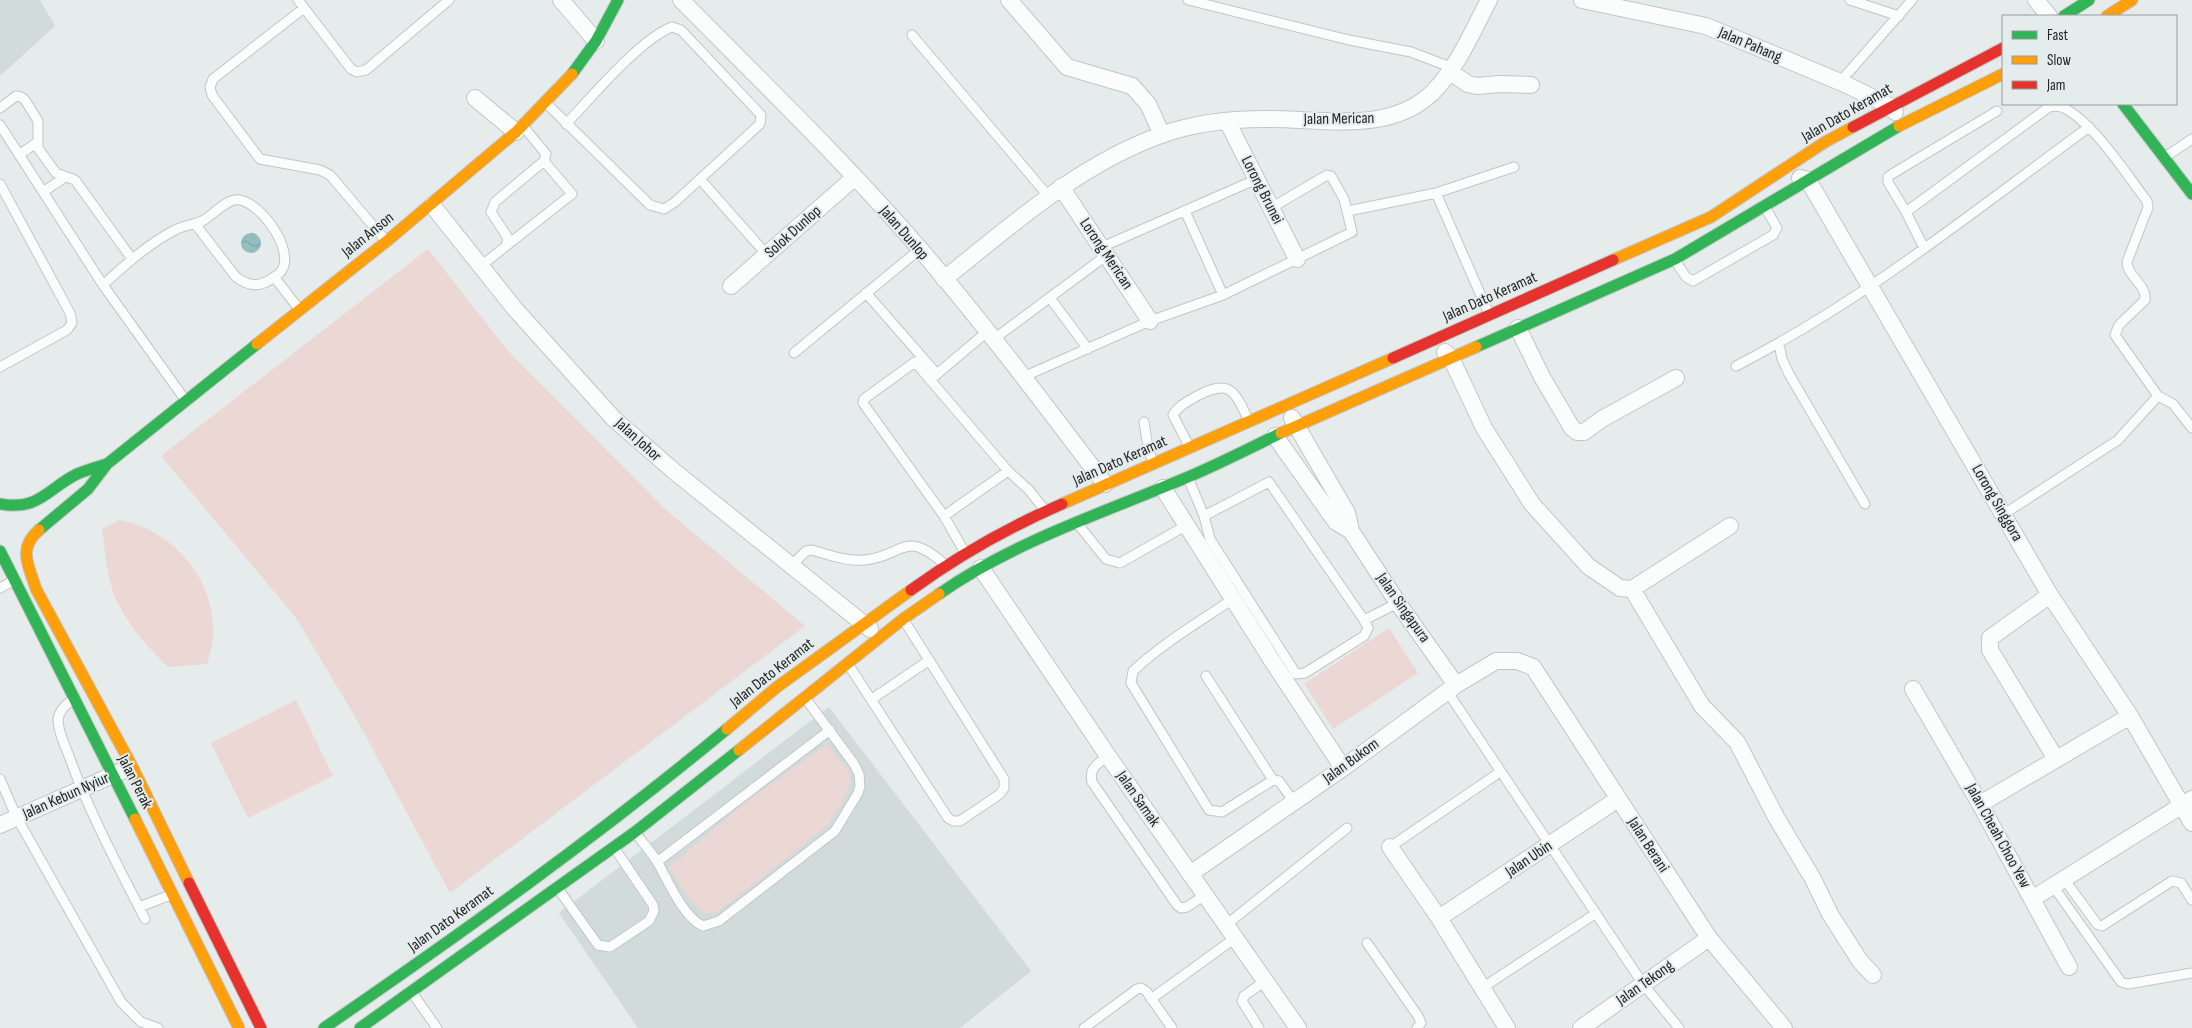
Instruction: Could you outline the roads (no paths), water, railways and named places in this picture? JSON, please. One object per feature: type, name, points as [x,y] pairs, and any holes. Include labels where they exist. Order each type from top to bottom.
[{"type":"main road","name":"Jalan Anson","points":[[107,464],[387,241],[519,129],[568,79],[596,41],[618,0]]},
{"type":"main road","points":[[2068,11],[2089,0]]},
{"type":"main road","points":[[2110,15],[2132,0]]},
{"type":"main road","name":"Jalan Dato Keramat","points":[[324,1028],[570,853],[665,780],[777,687],[946,565],[1046,511],[1105,484],[1190,449],[1249,421],[1710,217],[1776,176],[1825,142],[2002,49]]},
{"type":"main road","points":[[360,1028],[614,848],[847,663],[952,585],[1076,521],[1163,488],[1296,426],[1675,259],[1905,123],[2002,74]]},
{"type":"main road","points":[[2125,105],[2192,194]]},
{"type":"main road","points":[[0,504],[16,507],[36,501],[77,474],[107,464]]},
{"type":"main road","name":"Jalan Perak","points":[[107,464],[88,489],[35,534],[26,547],[26,558],[36,589],[131,766],[262,1028]]},
{"type":"main road","name":"Jalan Perak","points":[[0,551],[239,1028]]},
{"type":"street","points":[[562,0],[596,41]]},
{"type":"street","name":"Jalan Dunlop","points":[[681,0],[855,177],[920,249],[991,335],[1105,484]]},
{"type":"street","points":[[1009,0],[1067,67],[1132,86],[1148,104],[1162,135]]},
{"type":"street","name":"Jalan Merican","points":[[944,279],[1055,192],[1112,155],[1162,135],[1208,122],[1266,119],[1351,121],[1382,118],[1409,110],[1431,93],[1451,70],[1489,0]]},
{"type":"street","name":"Jalan Pahang","points":[[1582,0],[1706,26],[1840,82],[1890,106],[1905,123]]},
{"type":"street","points":[[2036,0],[2048,15]]},
{"type":"street","points":[[1451,70],[1468,84],[1477,86],[1500,84],[1531,85]]},
{"type":"street","points":[[475,98],[519,129]]},
{"type":"street","name":"Lorong Brunei","points":[[1227,121],[1297,259]]},
{"type":"street","points":[[1776,176],[1793,176],[1808,180]]},
{"type":"street","name":"Solok Dunlop","points":[[731,286],[855,177]]},
{"type":"street","name":"Lorong Singgora","points":[[1808,180],[2050,595],[2186,802],[2192,823]]},
{"type":"street","name":"Lorong Merican","points":[[1055,192],[1104,251],[1150,321]]},
{"type":"street","name":"Jalan Johor","points":[[432,204],[515,309],[614,418],[675,472],[881,637]]},
{"type":"street","points":[[1518,328],[1542,377],[1572,428],[1577,432],[1584,432],[1676,378]]},
{"type":"street","points":[[1418,347],[1440,347],[1451,358],[1484,428],[1532,504],[1588,566],[1620,588],[1632,589],[1730,526]]},
{"type":"street","name":"Jalan Singapura","points":[[1285,405],[1347,513],[1351,531],[1452,688]]},
{"type":"street","name":"Jalan Singapura","points":[[1275,436],[1336,522],[1351,531]]},
{"type":"street","points":[[1163,488],[1344,768]]},
{"type":"street","name":"Jalan Samak","points":[[982,568],[1108,756],[1298,1028]]},
{"type":"street","points":[[1632,589],[1702,706],[1737,742],[1776,816],[1813,879],[1830,914],[1860,961],[1873,975]]},
{"type":"street","points":[[2050,595],[1990,638],[1990,650],[2056,759]]},
{"type":"street","name":"Jalan Bukom","points":[[1190,874],[1344,768],[1452,688],[1496,661],[1516,661]]},
{"type":"street","name":"Jalan Berani","points":[[1516,661],[1533,667],[1709,938],[1784,1028]]},
{"type":"street","name":"Jalan Cheah Choo Yew","points":[[1913,689],[1980,804],[2032,899],[2186,802]]},
{"type":"street","points":[[1980,804],[2130,716]]},
{"type":"street","name":"Jalan Kebun Nyiur","points":[[0,824],[114,776],[131,766]]},
{"type":"street","name":"Jalan Ubin","points":[[1439,918],[1618,799]]},
{"type":"street","points":[[1390,847],[1439,918],[1507,1028]]},
{"type":"street","points":[[2032,899],[2068,967]]},
{"type":"street","name":"Jalan Tekong","points":[[1580,1028],[1709,938]]},
{"type":"lane","points":[[298,0],[351,69],[357,72],[366,70],[448,0]]},
{"type":"lane","points":[[1188,0],[1349,40],[1411,52],[1451,70]]},
{"type":"lane","points":[[1850,0],[1899,16]]},
{"type":"lane","points":[[1840,82],[1912,0]]},
{"type":"lane","points":[[304,8],[213,79],[210,87],[212,95],[260,159],[320,170],[330,175],[387,241]]},
{"type":"lane","points":[[546,103],[566,124],[650,205],[664,209],[675,202],[760,124],[761,115],[681,30],[672,27],[659,32],[621,67],[566,124]]},
{"type":"lane","points":[[912,35],[1055,192]]},
{"type":"lane","points":[[0,108],[16,96],[25,100],[38,121],[36,142],[38,148],[56,173],[75,180],[132,259]]},
{"type":"lane","points":[[1906,212],[2049,107],[2057,106],[2064,108],[2089,127],[2147,201],[2145,215],[2127,262],[2127,268],[2144,290],[2145,300],[2119,325],[2115,335],[2158,396],[2173,404],[2192,428]]},
{"type":"lane","points":[[1924,248],[1888,182],[1888,177],[1997,111]]},
{"type":"lane","points":[[0,125],[103,285],[186,401]]},
{"type":"lane","points":[[1736,366],[1779,344],[1871,287],[2089,127]]},
{"type":"lane","points":[[506,246],[508,238],[491,212],[495,202],[544,161],[546,154],[519,129]]},
{"type":"lane","points":[[2165,157],[2192,139]]},
{"type":"lane","points":[[19,155],[36,142]]},
{"type":"lane","points":[[480,266],[572,194],[544,161]]},
{"type":"lane","points":[[1348,211],[1436,192],[1514,167]]},
{"type":"lane","points":[[1023,376],[1150,321],[1222,295],[1352,232],[1344,199],[1331,176],[1327,175],[1271,208]]},
{"type":"lane","points":[[43,192],[65,177]]},
{"type":"lane","points":[[700,179],[766,255]]},
{"type":"lane","points":[[934,377],[991,335],[1050,298],[1104,251],[1185,210],[1257,179]]},
{"type":"lane","points":[[0,184],[70,313],[72,323],[66,330],[0,367]]},
{"type":"lane","points":[[1436,192],[1489,314]]},
{"type":"lane","points":[[103,285],[132,259],[171,232],[205,219],[229,202],[246,200],[272,227],[283,243],[285,260],[282,271],[263,284],[244,283],[236,277],[195,224]]},
{"type":"lane","points":[[1675,259],[1689,280],[1697,280],[1776,232],[1776,223],[1765,207]]},
{"type":"lane","points":[[1185,210],[1222,295]]},
{"type":"lane","points":[[794,353],[920,249]]},
{"type":"lane","points":[[274,277],[301,310]]},
{"type":"lane","points":[[866,293],[1008,471],[1029,490],[1046,511]]},
{"type":"lane","points":[[1050,298],[1088,349]]},
{"type":"lane","points":[[1779,344],[1782,359],[1789,374],[1865,504]]},
{"type":"lane","points":[[934,377],[915,362],[864,399],[863,403],[944,516],[966,554]]},
{"type":"lane","points":[[1190,449],[1173,415],[1179,407],[1214,388],[1224,387],[1236,395],[1249,421]]},
{"type":"lane","points":[[2004,514],[2118,440],[2158,396]]},
{"type":"lane","points":[[1144,422],[1153,464]]},
{"type":"lane","points":[[944,516],[1008,471]]},
{"type":"lane","points":[[1188,477],[1204,516],[1210,539],[1296,674],[1305,673],[1364,636],[1368,628],[1364,620],[1269,482],[1204,516]]},
{"type":"lane","points":[[1076,521],[1106,559],[1120,563],[1187,525]]},
{"type":"lane","points":[[792,566],[806,551],[812,550],[854,561],[883,555],[909,545],[922,547],[946,565]]},
{"type":"lane","points":[[0,588],[14,581]]},
{"type":"lane","points":[[1234,599],[1182,632],[1142,662],[1133,671],[1131,683],[1209,810],[1222,812],[1273,780],[1279,781],[1294,802]]},
{"type":"lane","points":[[1364,620],[1398,603]]},
{"type":"lane","points":[[847,663],[948,818],[953,822],[960,821],[1000,794],[1004,788],[1004,779],[903,620]]},
{"type":"lane","points":[[872,699],[928,661]]},
{"type":"lane","points":[[1206,676],[1273,780]]},
{"type":"lane","points":[[1452,688],[1500,772],[1643,984],[1679,1028]]},
{"type":"lane","points":[[635,832],[657,862],[675,894],[696,924],[703,926],[719,921],[835,831],[858,793],[860,786],[859,774],[830,730],[804,697]]},
{"type":"lane","points":[[74,699],[66,705],[58,719],[60,733],[81,790],[145,919]]},
{"type":"lane","points":[[657,862],[830,730]]},
{"type":"lane","points":[[1108,756],[1093,766],[1090,774],[1092,782],[1177,905],[1181,908],[1187,907],[1205,895]]},
{"type":"lane","points":[[1390,847],[1500,772]]},
{"type":"lane","points":[[0,779],[17,818],[121,1002],[141,1022],[158,1028]]},
{"type":"lane","points":[[1151,999],[1347,828]]},
{"type":"lane","points":[[557,888],[598,945],[610,948],[649,922],[654,911],[653,905],[614,848]]},
{"type":"lane","points":[[2059,882],[2097,924],[2102,926],[2172,881],[2181,883],[2192,900]]},
{"type":"lane","points":[[2059,882],[2121,982],[2128,984],[2192,973]]},
{"type":"lane","points":[[139,907],[173,894]]},
{"type":"lane","points":[[1482,988],[1595,914]]},
{"type":"lane","points":[[1367,943],[1418,1016],[1421,1023],[1417,1028]]},
{"type":"lane","points":[[1259,1028],[1242,1001],[1244,996],[1265,981]]},
{"type":"lane","points":[[1084,1028],[1141,988],[1146,991],[1169,1027]]},
{"type":"lane","points":[[411,992],[437,1028]]},
{"type":"water","points":[[247,233],[255,233],[261,239],[261,247],[255,253],[247,253],[241,247],[241,239]]}]
